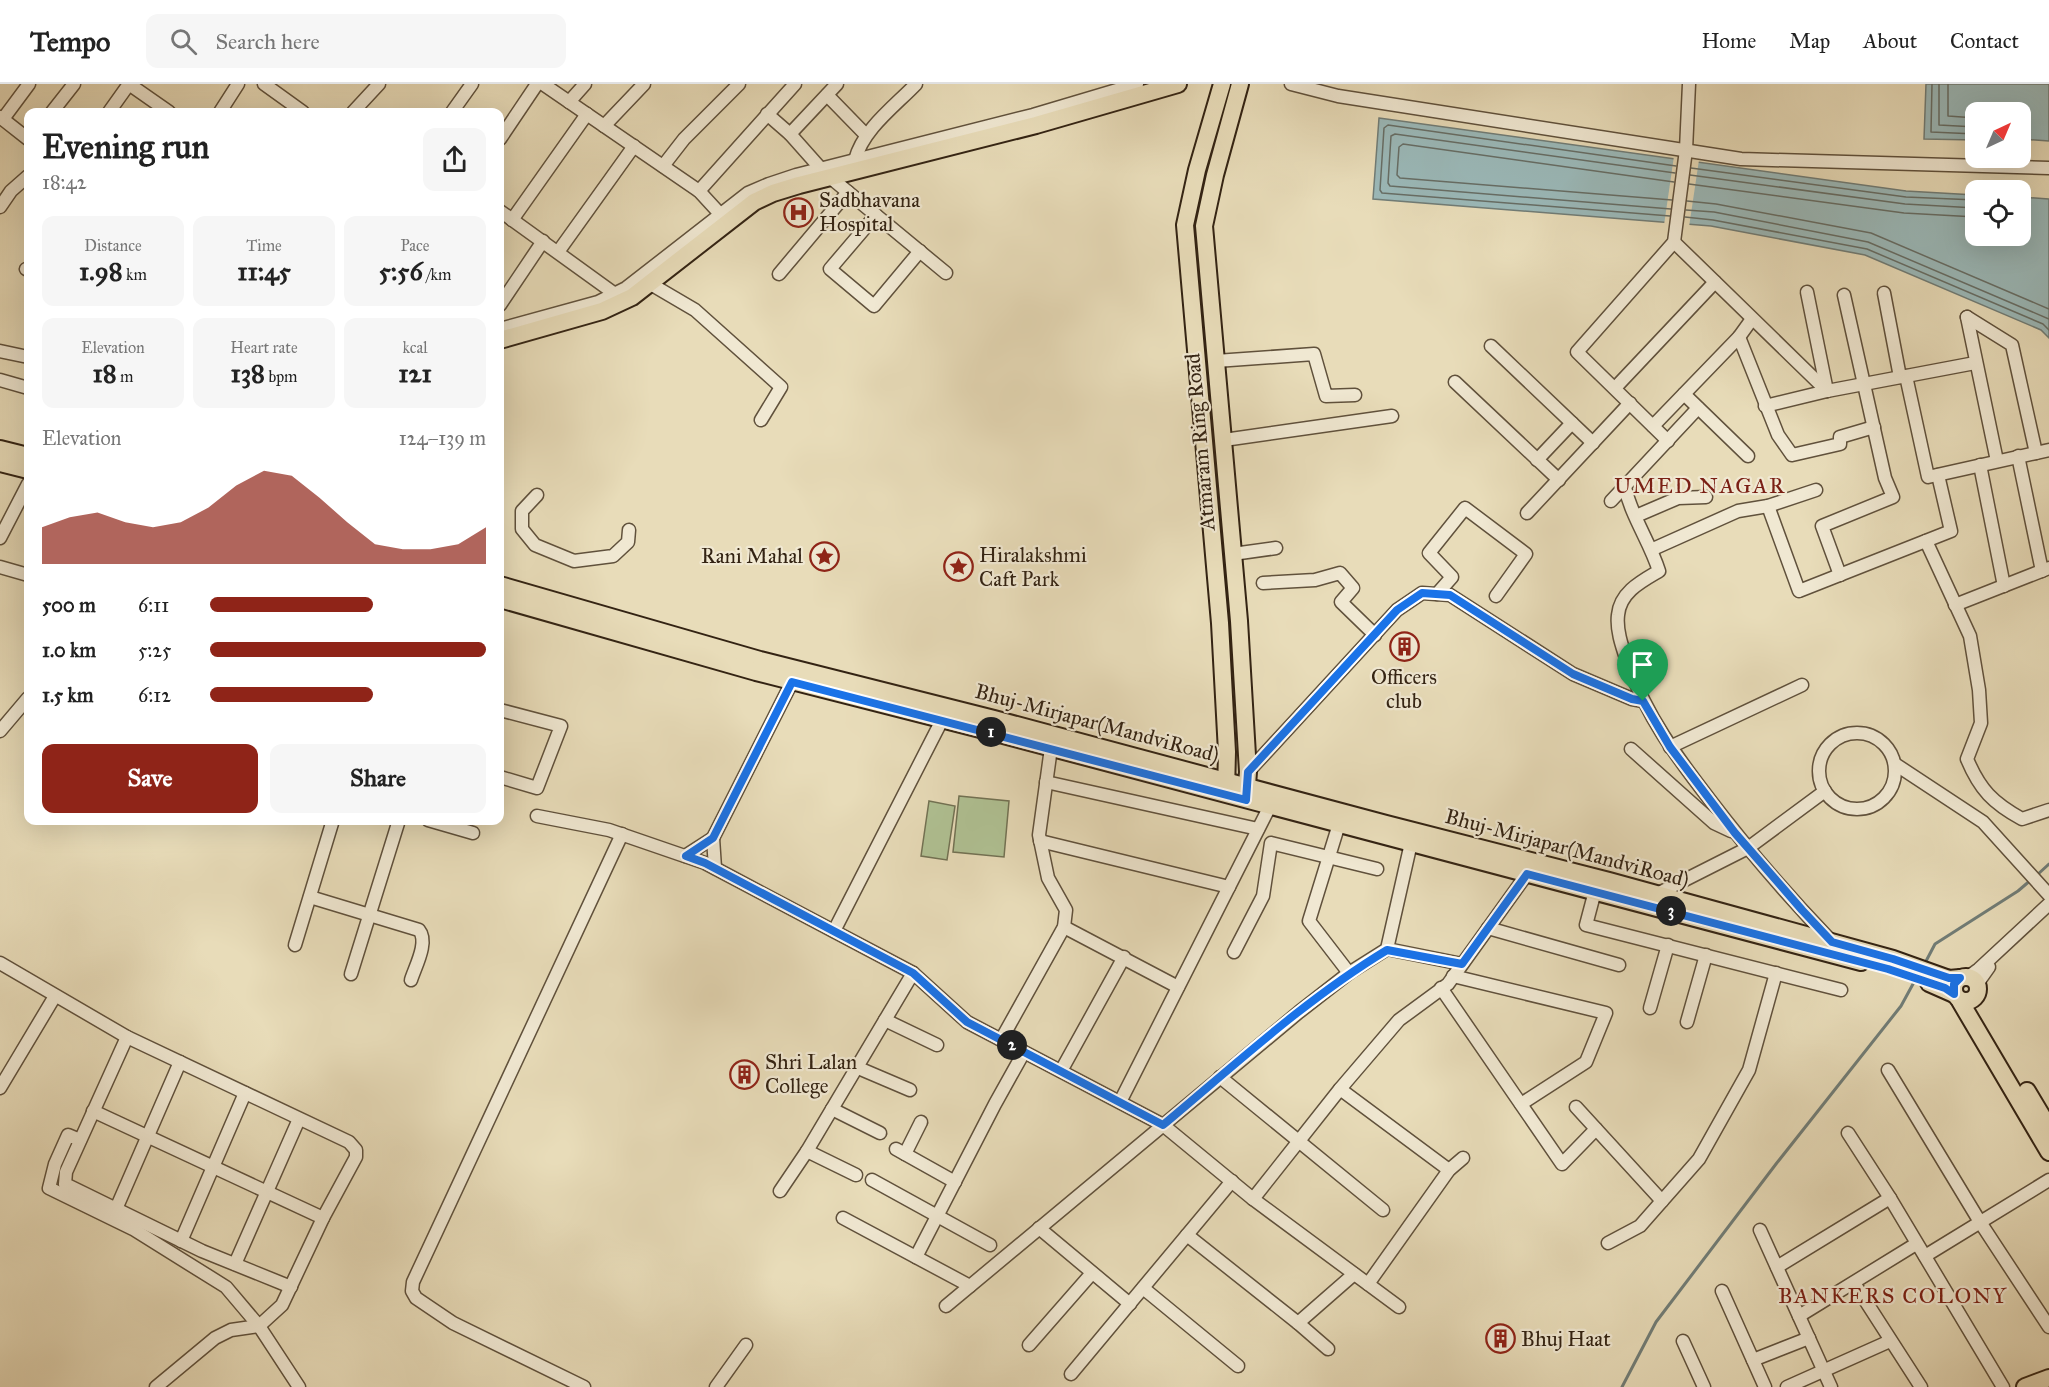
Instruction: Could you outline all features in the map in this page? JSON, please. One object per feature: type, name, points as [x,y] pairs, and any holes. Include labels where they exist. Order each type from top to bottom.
[{"type":"main road","points":[[504,338],[602,311],[632,297],[754,202],[772,193],[827,174],[1036,125],[1178,84]]},
{"type":"main road","name":"Atmaram Ring Road","points":[[1222,84],[1197,170],[1185,225],[1220,623],[1227,753],[1226,787]]},
{"type":"main road","name":"Atmaram Ring Road","points":[[1240,84],[1215,175],[1204,226],[1233,554],[1247,786]]},
{"type":"main road","points":[[0,449],[24,455]]},
{"type":"main road","points":[[0,463],[24,469]]},
{"type":"main road","name":"Bhuj-Mirjapar(MandviRoad)","points":[[504,586],[760,660],[1226,787]]},
{"type":"main road","name":"Bhuj-Mirjapar(MandviRoad)","points":[[504,600],[792,682],[1051,748],[1226,787],[1247,786],[1832,942],[1891,964]]},
{"type":"main road","name":"Bhuj-Mirjapar(MandviRoad)","points":[[1247,786],[1270,806],[1527,874],[1891,964]]},
{"type":"main road","points":[[1891,964],[1961,987],[1976,1006],[2049,1128]]},
{"type":"main road","points":[[1961,987],[2049,1152]]},
{"type":"main road","points":[[2025,1387],[2049,1378]]},
{"type":"street","points":[[24,136],[1,118],[29,84]]},
{"type":"street","points":[[55,108],[74,84]]},
{"type":"street","points":[[112,108],[129,84],[163,108]]},
{"type":"street","points":[[223,108],[238,84]]},
{"type":"street","points":[[264,84],[297,108]]},
{"type":"street","points":[[455,108],[472,84]]},
{"type":"street","points":[[504,133],[537,84]]},
{"type":"street","points":[[543,84],[699,191],[721,215]]},
{"type":"street","points":[[569,102],[585,84]]},
{"type":"street","points":[[604,126],[644,84]]},
{"type":"street","points":[[663,166],[684,139],[739,84]]},
{"type":"street","points":[[699,191],[795,84]]},
{"type":"street","points":[[790,134],[837,84]]},
{"type":"street","points":[[855,160],[866,135],[916,84]]},
{"type":"street","points":[[504,327],[598,302],[615,294],[626,288],[748,194],[769,184],[827,174],[855,160],[1033,115],[1103,89],[1137,84]]},
{"type":"street","points":[[1291,84],[1338,96],[1741,159],[2049,168]]},
{"type":"street","points":[[1668,441],[1577,352],[1674,242],[1686,150],[1689,84]]},
{"type":"street","points":[[358,108],[372,86]]},
{"type":"street","points":[[827,95],[866,135]]},
{"type":"street","points":[[512,220],[587,114]]},
{"type":"street","points":[[767,114],[790,134],[827,174],[946,273]]},
{"type":"street","points":[[558,252],[634,146]]},
{"type":"street","points":[[0,207],[11,191],[24,180]]},
{"type":"street","points":[[779,274],[848,192]]},
{"type":"street","points":[[504,214],[615,294]]},
{"type":"street","points":[[876,215],[830,269],[874,306],[920,251]]},
{"type":"street","points":[[504,299],[543,241]]},
{"type":"street","points":[[1674,242],[1827,391]]},
{"type":"street","points":[[1615,388],[1715,282]]},
{"type":"street","points":[[650,284],[695,310],[781,387],[760,420]]},
{"type":"street","points":[[1807,292],[1827,391]]},
{"type":"street","points":[[1884,292],[1928,477],[2049,450]]},
{"type":"street","points":[[1840,575],[1822,526],[1893,497],[1885,478],[1844,295]]},
{"type":"street","points":[[1997,461],[1967,316],[2012,345],[2036,453]]},
{"type":"street","points":[[1653,426],[1739,337],[1752,319]]},
{"type":"street","points":[[1739,337],[1778,435],[1792,454],[1840,444],[1840,437],[1874,427]]},
{"type":"street","points":[[1491,346],[1593,443]]},
{"type":"street","points":[[0,351],[24,356]]},
{"type":"street","points":[[1216,361],[1314,354],[1326,396],[1355,395]]},
{"type":"street","points":[[1765,406],[1827,391],[1975,363]]},
{"type":"street","points":[[0,380],[24,386]]},
{"type":"street","points":[[1455,382],[1559,480]]},
{"type":"street","points":[[1684,394],[1748,456]]},
{"type":"street","points":[[1527,513],[1630,404]]},
{"type":"street","points":[[1611,501],[1698,408]]},
{"type":"street","points":[[1224,440],[1392,416]]},
{"type":"street","points":[[1538,460],[1572,423]]},
{"type":"street","points":[[1956,605],[2046,570],[2018,456]]},
{"type":"street","points":[[1980,465],[2004,586]]},
{"type":"street","points":[[1768,506],[1799,591],[1951,531],[1938,475]]},
{"type":"street","points":[[1625,487],[1628,501],[1653,549],[1659,571],[1625,595],[1618,615],[1621,645],[1643,701],[1670,747],[1735,833],[1832,942]]},
{"type":"street","points":[[1653,549],[1738,511],[1768,506],[1816,490]]},
{"type":"street","points":[[0,538],[24,492]]},
{"type":"street","points":[[537,495],[522,511],[522,529],[535,544],[574,561],[613,556],[628,542],[629,530]]},
{"type":"street","points":[[1636,516],[1678,498],[1706,496]]},
{"type":"street","points":[[1437,594],[1452,578],[1429,553],[1465,508],[1526,554],[1496,596]]},
{"type":"street","points":[[1926,541],[1970,636],[1979,690],[1981,723],[1967,759],[1975,780],[1998,806],[2022,819],[2049,810]]},
{"type":"street","points":[[1233,554],[1276,548]]},
{"type":"street","points":[[0,567],[24,574]]},
{"type":"street","points":[[1263,583],[1315,580],[1340,573],[1353,588],[1341,602],[1374,635]]},
{"type":"street","points":[[1247,786],[1374,635],[1397,610],[1422,593],[1450,595],[1573,674],[1632,699],[1643,701]]},
{"type":"street","points":[[686,856],[713,838],[792,682]]},
{"type":"street","points":[[1670,747],[1802,685]]},
{"type":"street","points":[[0,731],[24,703]]},
{"type":"street","points":[[504,711],[561,726],[537,788],[504,778]]},
{"type":"street","points":[[834,931],[942,720]]},
{"type":"street","points":[[1864,734],[1878,740],[1889,750],[1895,764],[1895,780],[1888,794],[1870,808],[1844,807],[1830,798],[1820,775],[1821,758],[1830,745],[1842,736],[1864,734]]},
{"type":"street","points":[[1001,1040],[1064,927],[1066,910],[1048,878],[1039,835],[1051,748]]},
{"type":"street","points":[[1630,749],[1714,823],[1735,833]]},
{"type":"street","points":[[1895,764],[1983,822],[2049,895]]},
{"type":"street","points":[[1046,783],[1258,830]]},
{"type":"street","points":[[1658,894],[1748,848],[1825,791]]},
{"type":"street","points":[[1120,1102],[1270,806]]},
{"type":"street","points":[[537,816],[609,830],[715,868],[913,973],[967,1022],[1163,1125],[1253,1199],[1399,1307]]},
{"type":"street","points":[[1339,824],[1309,921],[1349,973]]},
{"type":"street","points":[[295,945],[331,825]]},
{"type":"street","points":[[351,974],[397,825]]},
{"type":"street","points":[[445,825],[473,833]]},
{"type":"street","points":[[584,1387],[453,1323],[416,1298],[411,1291],[489,1117],[622,834]]},
{"type":"street","points":[[713,838],[715,868]]},
{"type":"street","points":[[1040,841],[1229,886]]},
{"type":"street","points":[[1234,952],[1263,896],[1271,843],[1377,869]]},
{"type":"street","points":[[1387,950],[1412,843]]},
{"type":"street","points":[[1253,1199],[1340,1089],[1399,1020],[1448,984],[1527,874]]},
{"type":"street","points":[[1595,891],[1586,924],[1841,990]]},
{"type":"street","points":[[309,897],[419,930],[423,934],[424,941],[411,980]]},
{"type":"street","points":[[1961,987],[2049,904]]},
{"type":"street","points":[[1961,987],[1983,973],[2049,911]]},
{"type":"street","points":[[1064,927],[1178,987]]},
{"type":"street","points":[[1488,928],[1619,964]]},
{"type":"street","points":[[1650,1008],[1668,945]]},
{"type":"street","points":[[946,1306],[1220,1077],[1349,973],[1387,950],[1462,964]]},
{"type":"street","points":[[1687,1022],[1706,955]]},
{"type":"street","points":[[1061,1071],[1124,957]]},
{"type":"street","points":[[1,967],[127,1037],[349,1142],[356,1150],[356,1158],[323,1218],[282,1305],[259,1326],[231,1330],[215,1338],[156,1387]]},
{"type":"street","points":[[780,1191],[807,1151],[913,973]]},
{"type":"street","points":[[1608,1243],[1640,1226],[1699,1159],[1749,1070],[1776,973]]},
{"type":"street","points":[[1454,976],[1606,1013],[1586,1062],[1521,1104]]},
{"type":"street","points":[[1441,988],[1562,1164],[1596,1129]]},
{"type":"street","points":[[0,1088],[55,996]]},
{"type":"street","points":[[885,1020],[937,1045]]},
{"type":"street","points":[[127,1037],[66,1172],[64,1184],[181,1241],[291,1287]]},
{"type":"street","points":[[916,1257],[994,1104],[1024,1052]]},
{"type":"street","points":[[116,1209],[180,1062]]},
{"type":"street","points":[[856,1067],[910,1090]]},
{"type":"street","points":[[1888,1070],[1980,1222],[2049,1327]]},
{"type":"street","points":[[1220,1077],[1383,1210]]},
{"type":"street","points":[[1340,1089],[1449,1170]]},
{"type":"street","points":[[181,1241],[245,1093]]},
{"type":"street","points":[[1576,1107],[1662,1201]]},
{"type":"street","points":[[832,1109],[880,1133]]},
{"type":"street","points":[[93,1111],[323,1218]]},
{"type":"street","points":[[235,1264],[299,1119]]},
{"type":"street","points":[[921,1122],[901,1152],[955,1182]]},
{"type":"street","points":[[1848,1133],[1890,1198],[2003,1387]]},
{"type":"street","points":[[80,1140],[68,1135],[55,1164],[49,1188],[133,1229],[226,1287],[259,1326],[299,1387]]},
{"type":"street","points":[[807,1151],[856,1175]]},
{"type":"street","points":[[1368,1284],[1449,1170],[1463,1158]]},
{"type":"street","points":[[872,1180],[990,1245]]},
{"type":"street","points":[[1925,1256],[2049,1180]]},
{"type":"street","points":[[1071,1374],[1232,1181]]},
{"type":"street","points":[[1777,1266],[1890,1198]]},
{"type":"street","points":[[843,1218],[970,1286]]},
{"type":"street","points":[[1039,1228],[1130,1304]]},
{"type":"street","points":[[1760,1230],[1831,1387]]},
{"type":"street","points":[[1187,1235],[1328,1349]]},
{"type":"street","points":[[1799,1316],[1916,1244]]},
{"type":"street","points":[[1029,1344],[1092,1273]]},
{"type":"street","points":[[1298,1323],[1354,1274]]},
{"type":"street","points":[[1854,1283],[1921,1387]]},
{"type":"street","points":[[1143,1288],[1238,1366]]},
{"type":"street","points":[[1722,1291],[1765,1387]]},
{"type":"street","points":[[1753,1360],[1809,1338]]},
{"type":"street","points":[[1683,1341],[1704,1387]]},
{"type":"street","points":[[1787,1387],[1890,1341]]},
{"type":"street","points":[[716,1387],[746,1345]]},
{"type":"green space","points":[[959,796],[1009,801],[1004,857],[953,852]]},
{"type":"green space","points":[[929,801],[955,806],[947,860],[921,856]]},
{"type":"water","points":[[1926,84],[2049,84],[2049,141],[2031,140],[2031,102],[1965,102],[1965,140],[1924,139]]},
{"type":"water","points":[[1379,118],[1906,191],[1965,194],[1965,246],[2031,246],[2031,198],[2049,199],[2049,338],[2041,330],[1865,255],[1711,226],[1373,199]]},
{"type":"pier","points":[[1674,156],[1699,160],[1689,227],[1664,225]]},
{"type":"waterway","points":[[2037,875],[2049,864]]},
{"type":"waterway","points":[[1924,965],[1935,944],[2018,891],[2032,879]]},
{"type":"waterway","points":[[1622,1387],[1656,1322],[1776,1164],[1901,1006],[1919,973]]},
{"type":"place","name":"Sadbhavana Hospital","points":[[798,212]]},
{"type":"place","name":"Rani Mahal","points":[[824,556]]},
{"type":"place","name":"Hiralakshmi Caft Park","points":[[958,567]]},
{"type":"place","name":"Officers club","points":[[1404,646]]},
{"type":"place","name":"Shri Lalan College","points":[[744,1074]]},
{"type":"place","name":"Bhuj Haat","points":[[1500,1339]]},
{"type":"district","name":"UMED NAGAR","points":[[1700,485]]},
{"type":"district","name":"BANKERS COLONY","points":[[1893,1295]]},
{"type":"route","points":[[1422,593],[1450,595],[1573,674],[1632,699],[1643,701],[1670,747],[1735,833],[1832,942],[1949,978],[1960,978],[1954,984],[1954,994],[1945,988],[1888,969],[1527,874],[1462,964],[1387,950],[1349,973],[1299,1012],[1163,1125],[967,1022],[913,973],[705,863],[686,856],[713,838],[792,682],[992,732],[1246,800],[1248,772],[1397,610],[1422,593]]}]
